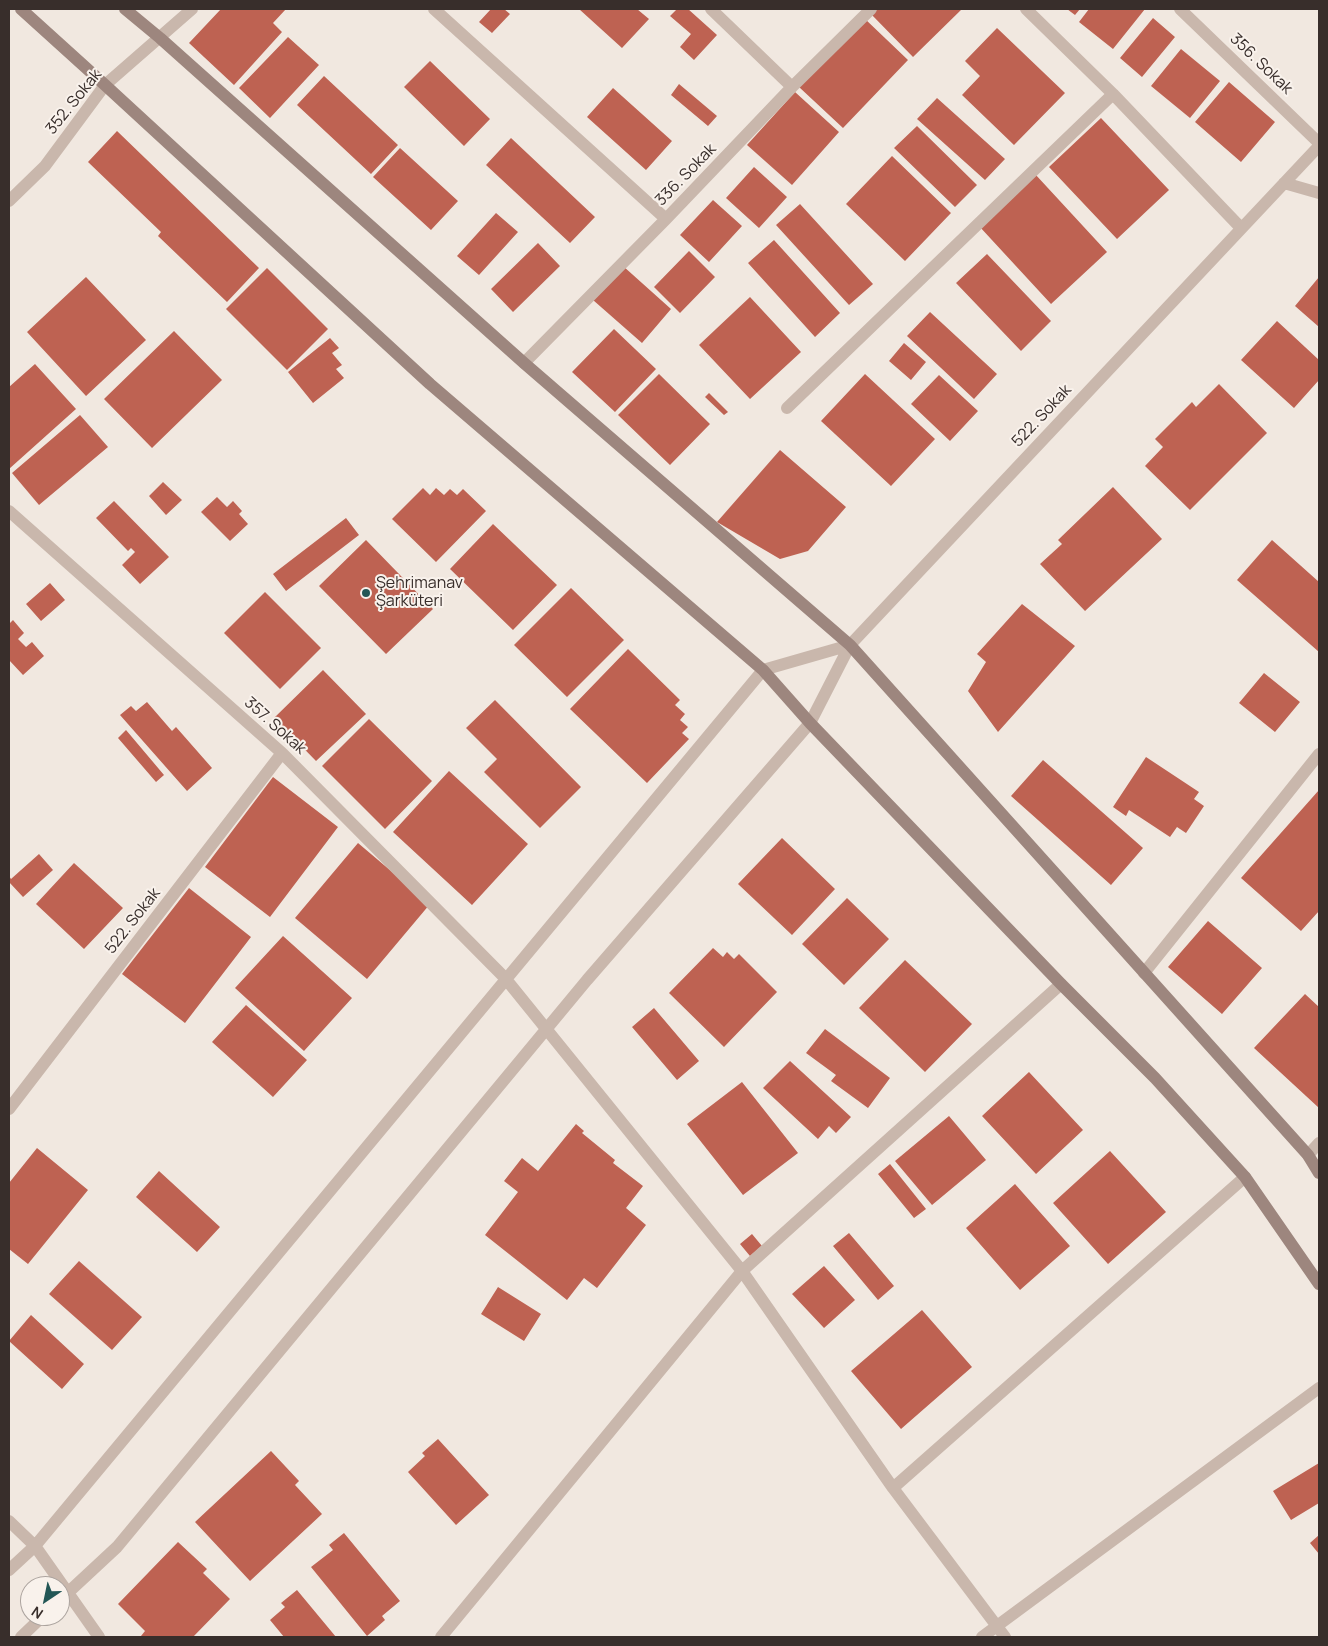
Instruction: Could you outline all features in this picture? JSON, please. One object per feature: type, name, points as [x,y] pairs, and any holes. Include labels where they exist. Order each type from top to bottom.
[{"type":"street","points":[[21,9],[430,384],[763,670],[810,724],[1061,984],[1156,1078],[1245,1177],[1319,1284]]},
{"type":"street","points":[[125,9],[160,38],[524,363],[850,645],[1308,1154],[1319,1173]]},
{"type":"street","name":"352. Sokak","points":[[9,201],[44,166],[105,85],[192,9]]},
{"type":"street","points":[[434,9],[666,219]]},
{"type":"street","points":[[711,9],[792,87]]},
{"type":"street","name":"336. Sokak","points":[[524,363],[666,219],[792,87],[871,9]]},
{"type":"street","points":[[1026,9],[1113,94],[1241,228]]},
{"type":"street","name":"356. Sokak","points":[[1180,9],[1319,145]]},
{"type":"street","points":[[788,408],[1113,94]]},
{"type":"street","name":"522. Sokak","points":[[70,1591],[117,1548],[546,1029],[810,724],[850,645],[1319,145]]},
{"type":"street","points":[[1284,183],[1319,193]]},
{"type":"street","name":"357. Sokak","points":[[9,511],[282,753],[505,978],[742,1271],[893,1488],[1001,1632]]},
{"type":"street","points":[[9,1570],[35,1546],[505,978],[763,670],[850,645]]},
{"type":"street","name":"522. Sokak","points":[[9,1109],[282,753]]},
{"type":"street","points":[[1144,973],[1319,754]]},
{"type":"street","points":[[441,1637],[742,1271],[1061,984]]},
{"type":"street","points":[[1308,1154],[1319,1143]]},
{"type":"street","points":[[893,1488],[1245,1177]]},
{"type":"street","points":[[982,1637],[1001,1632],[1319,1388]]},
{"type":"street","points":[[9,1521],[35,1546],[52,1576]]},
{"type":"street","points":[[70,1604],[99,1637]]},
{"type":"street","points":[[21,1637],[33,1626]]},
{"type":"building","points":[[221,9],[286,9],[273,23],[282,32],[234,85],[189,43]]},
{"type":"building","points":[[491,9],[504,9],[510,14],[492,33],[479,22]]},
{"type":"building","points":[[579,9],[637,9],[649,19],[622,48]]},
{"type":"building","points":[[677,9],[688,9],[717,35],[694,60],[680,47],[691,34],[670,16]]},
{"type":"building","points":[[874,9],[962,9],[913,57],[870,13]]},
{"type":"building","points":[[1067,9],[1080,9],[1075,15]]},
{"type":"building","points":[[1089,9],[1145,9],[1113,49],[1079,22]]},
{"type":"building","points":[[864,18],[908,60],[843,128],[799,87]]},
{"type":"building","points":[[1153,18],[1175,37],[1142,77],[1120,58]]},
{"type":"building","points":[[997,28],[1065,93],[1014,145],[962,95],[980,76],[965,61]]},
{"type":"building","points":[[288,37],[319,65],[270,118],[239,88]]},
{"type":"building","points":[[1181,49],[1220,81],[1190,118],[1151,86]]},
{"type":"building","points":[[430,61],[490,119],[464,146],[404,87]]},
{"type":"building","points":[[324,76],[398,145],[371,174],[297,105]]},
{"type":"building","points":[[1229,82],[1275,122],[1241,162],[1195,122]]},
{"type":"building","points":[[679,84],[717,116],[708,126],[671,95]]},
{"type":"building","points":[[613,88],[672,141],[646,170],[587,117]]},
{"type":"building","points":[[795,92],[839,132],[792,185],[747,145]]},
{"type":"building","points":[[937,98],[1005,159],[985,180],[917,119]]},
{"type":"building","points":[[1101,118],[1169,190],[1117,239],[1049,167]]},
{"type":"building","points":[[917,126],[977,185],[955,207],[894,148]]},
{"type":"building","points":[[117,131],[259,268],[227,302],[158,236],[161,232],[88,162]]},
{"type":"building","points":[[511,138],[595,217],[570,243],[486,165]]},
{"type":"building","points":[[400,148],[458,201],[431,230],[373,177]]},
{"type":"building","points":[[892,156],[951,213],[905,261],[846,204]]},
{"type":"building","points":[[754,167],[787,197],[759,228],[726,198]]},
{"type":"building","points":[[1035,174],[1107,252],[1051,304],[979,226]]},
{"type":"building","points":[[713,200],[742,226],[709,262],[680,235]]},
{"type":"building","points":[[800,204],[873,284],[849,305],[776,225]]},
{"type":"building","points":[[496,213],[518,232],[479,275],[457,256]]},
{"type":"building","points":[[774,240],[840,313],[815,337],[748,263]]},
{"type":"building","points":[[538,243],[560,266],[513,312],[491,289]]},
{"type":"building","points":[[689,251],[715,277],[680,313],[654,287]]},
{"type":"building","points":[[987,254],[1051,321],[1021,351],[956,283]]},
{"type":"building","points":[[623,266],[671,309],[642,343],[593,300]]},
{"type":"building","points":[[267,268],[328,329],[287,370],[226,309]]},
{"type":"building","points":[[86,277],[146,340],[86,396],[27,332]]},
{"type":"building","points":[[1319,277],[1319,327],[1295,306]]},
{"type":"building","points":[[750,297],[801,352],[750,399],[699,345]]},
{"type":"building","points":[[930,312],[997,374],[974,399],[907,336]]},
{"type":"building","points":[[1277,321],[1319,360],[1319,380],[1294,408],[1241,360]]},
{"type":"building","points":[[614,329],[656,369],[615,412],[572,372]]},
{"type":"building","points":[[174,331],[222,380],[152,448],[104,399]]},
{"type":"building","points":[[330,338],[339,348],[332,353],[342,365],[336,369],[344,378],[313,403],[288,372]]},
{"type":"building","points":[[904,343],[926,362],[911,380],[889,361]]},
{"type":"building","points":[[35,364],[76,409],[9,469],[9,387]]},
{"type":"building","points":[[659,374],[710,424],[670,465],[618,415]]},
{"type":"building","points":[[865,374],[935,439],[891,486],[821,421]]},
{"type":"building","points":[[939,375],[978,411],[950,441],[911,404]]},
{"type":"building","points":[[1219,384],[1267,433],[1190,510],[1145,466],[1163,447],[1155,439],[1192,402],[1196,407]]},
{"type":"building","points":[[709,393],[728,412],[724,415],[705,397]]},
{"type":"building","points":[[80,415],[108,447],[39,505],[12,473]]},
{"type":"building","points":[[780,450],[846,507],[808,551],[780,559],[717,522]]},
{"type":"building","points":[[163,482],[182,500],[166,515],[149,496]]},
{"type":"building","points":[[1113,487],[1162,539],[1085,611],[1040,564],[1062,544],[1058,540]]},
{"type":"building","points":[[423,488],[430,495],[436,488],[444,495],[450,489],[457,495],[463,489],[486,511],[436,562],[392,519]]},
{"type":"building","points":[[217,497],[227,507],[233,501],[242,511],[239,514],[248,524],[230,541],[201,512]]},
{"type":"building","points":[[114,501],[169,557],[140,584],[122,565],[135,552],[131,548],[128,551],[96,518]]},
{"type":"building","points":[[346,518],[359,535],[286,591],[273,574]]},
{"type":"building","points":[[493,524],[557,585],[513,630],[450,569]]},
{"type":"building","points":[[366,540],[433,609],[386,654],[319,586]]},
{"type":"building","points":[[1272,540],[1319,582],[1319,652],[1237,580]]},
{"type":"building","points":[[50,583],[65,600],[41,621],[26,604]]},
{"type":"building","points":[[571,588],[624,640],[567,697],[514,645]]},
{"type":"building","points":[[265,592],[321,648],[280,689],[224,633]]},
{"type":"building","points":[[1022,604],[1075,646],[998,732],[968,691],[986,662],[977,654]]},
{"type":"building","points":[[13,620],[24,633],[18,639],[26,647],[32,642],[44,656],[23,675],[9,660],[9,624]]},
{"type":"building","points":[[628,649],[680,700],[675,705],[685,714],[680,720],[688,727],[682,733],[689,739],[647,783],[570,709]]},
{"type":"building","points":[[323,670],[366,714],[316,761],[274,718]]},
{"type":"building","points":[[1264,673],[1300,702],[1275,732],[1239,703]]},
{"type":"building","points":[[495,700],[581,787],[540,828],[484,772],[497,759],[466,728]]},
{"type":"building","points":[[147,702],[172,731],[176,727],[212,768],[187,791],[120,715],[131,706],[136,711]]},
{"type":"building","points":[[369,719],[432,781],[385,829],[322,766]]},
{"type":"building","points":[[126,730],[164,775],[156,782],[118,738]]},
{"type":"building","points":[[1146,757],[1199,792],[1194,799],[1204,806],[1186,833],[1177,827],[1170,837],[1129,810],[1126,816],[1113,807]]},
{"type":"building","points":[[1043,760],[1143,848],[1111,885],[1011,796]]},
{"type":"building","points":[[449,771],[528,844],[472,905],[393,832]]},
{"type":"building","points":[[273,777],[338,827],[270,917],[205,867]]},
{"type":"building","points":[[1319,790],[1319,911],[1301,931],[1241,878]]},
{"type":"building","points":[[782,838],[835,889],[792,935],[738,884]]},
{"type":"building","points":[[358,843],[430,904],[367,979],[295,918]]},
{"type":"building","points":[[39,854],[53,870],[23,897],[9,882],[9,876],[11,879]]},
{"type":"building","points":[[74,863],[123,908],[84,949],[36,904]]},
{"type":"building","points":[[189,888],[251,937],[185,1023],[122,974]]},
{"type":"building","points":[[847,898],[889,939],[844,985],[802,944]]},
{"type":"building","points":[[1208,921],[1262,968],[1222,1014],[1168,967]]},
{"type":"building","points":[[283,936],[352,998],[304,1051],[235,988]]},
{"type":"building","points":[[713,948],[723,957],[727,952],[734,959],[739,954],[777,992],[724,1047],[669,993]]},
{"type":"building","points":[[905,960],[972,1024],[925,1072],[859,1008]]},
{"type":"building","points":[[1305,994],[1319,1007],[1319,1108],[1254,1048]]},
{"type":"building","points":[[246,1005],[307,1060],[273,1097],[212,1042]]},
{"type":"building","points":[[654,1008],[699,1061],[677,1080],[632,1027]]},
{"type":"building","points":[[825,1029],[890,1078],[868,1108],[831,1081],[836,1075],[806,1053]]},
{"type":"building","points":[[790,1061],[851,1117],[836,1133],[829,1126],[818,1139],[763,1088]]},
{"type":"building","points":[[1029,1072],[1083,1130],[1036,1174],[982,1116]]},
{"type":"building","points":[[742,1082],[798,1153],[743,1195],[687,1124]]},
{"type":"building","points":[[949,1116],[986,1160],[932,1205],[895,1161]]},
{"type":"building","points":[[576,1124],[584,1131],[582,1133],[615,1160],[613,1163],[643,1186],[626,1208],[646,1225],[597,1288],[584,1278],[567,1300],[485,1235],[518,1192],[504,1181],[522,1158],[538,1171]]},
{"type":"building","points":[[37,1148],[88,1190],[28,1264],[9,1249],[9,1183]]},
{"type":"building","points":[[1110,1151],[1166,1212],[1108,1264],[1053,1203]]},
{"type":"building","points":[[890,1164],[926,1209],[914,1218],[878,1174]]},
{"type":"building","points":[[159,1171],[220,1227],[197,1252],[136,1197]]},
{"type":"building","points":[[1015,1184],[1070,1246],[1020,1290],[966,1228]]},
{"type":"building","points":[[849,1233],[894,1286],[878,1300],[833,1246]]},
{"type":"building","points":[[752,1234],[762,1246],[750,1256],[740,1244]]},
{"type":"building","points":[[79,1261],[142,1317],[112,1350],[49,1294]]},
{"type":"building","points":[[824,1266],[855,1300],[824,1328],[792,1294]]},
{"type":"building","points":[[498,1287],[541,1314],[524,1341],[481,1314]]},
{"type":"building","points":[[922,1310],[972,1367],[901,1429],[851,1371]]},
{"type":"building","points":[[31,1315],[84,1364],[62,1389],[9,1341]]},
{"type":"building","points":[[438,1439],[489,1495],[456,1525],[408,1472],[425,1456],[422,1453]]},
{"type":"building","points":[[271,1451],[299,1481],[295,1485],[322,1514],[250,1581],[195,1522]]},
{"type":"building","points":[[1319,1463],[1319,1503],[1291,1520],[1273,1491]]},
{"type":"building","points":[[344,1533],[400,1601],[382,1616],[385,1620],[367,1636],[311,1567],[333,1550],[329,1545]]},
{"type":"building","points":[[1319,1535],[1319,1554],[1310,1543]]},
{"type":"building","points":[[178,1542],[207,1569],[203,1573],[230,1599],[193,1637],[142,1637],[145,1631],[118,1604]]},
{"type":"building","points":[[297,1590],[336,1637],[284,1637],[270,1620],[285,1607],[281,1603]]},
{"type":"place","name":"Şehrimanav Şarküteri","points":[[366,593]]}]
